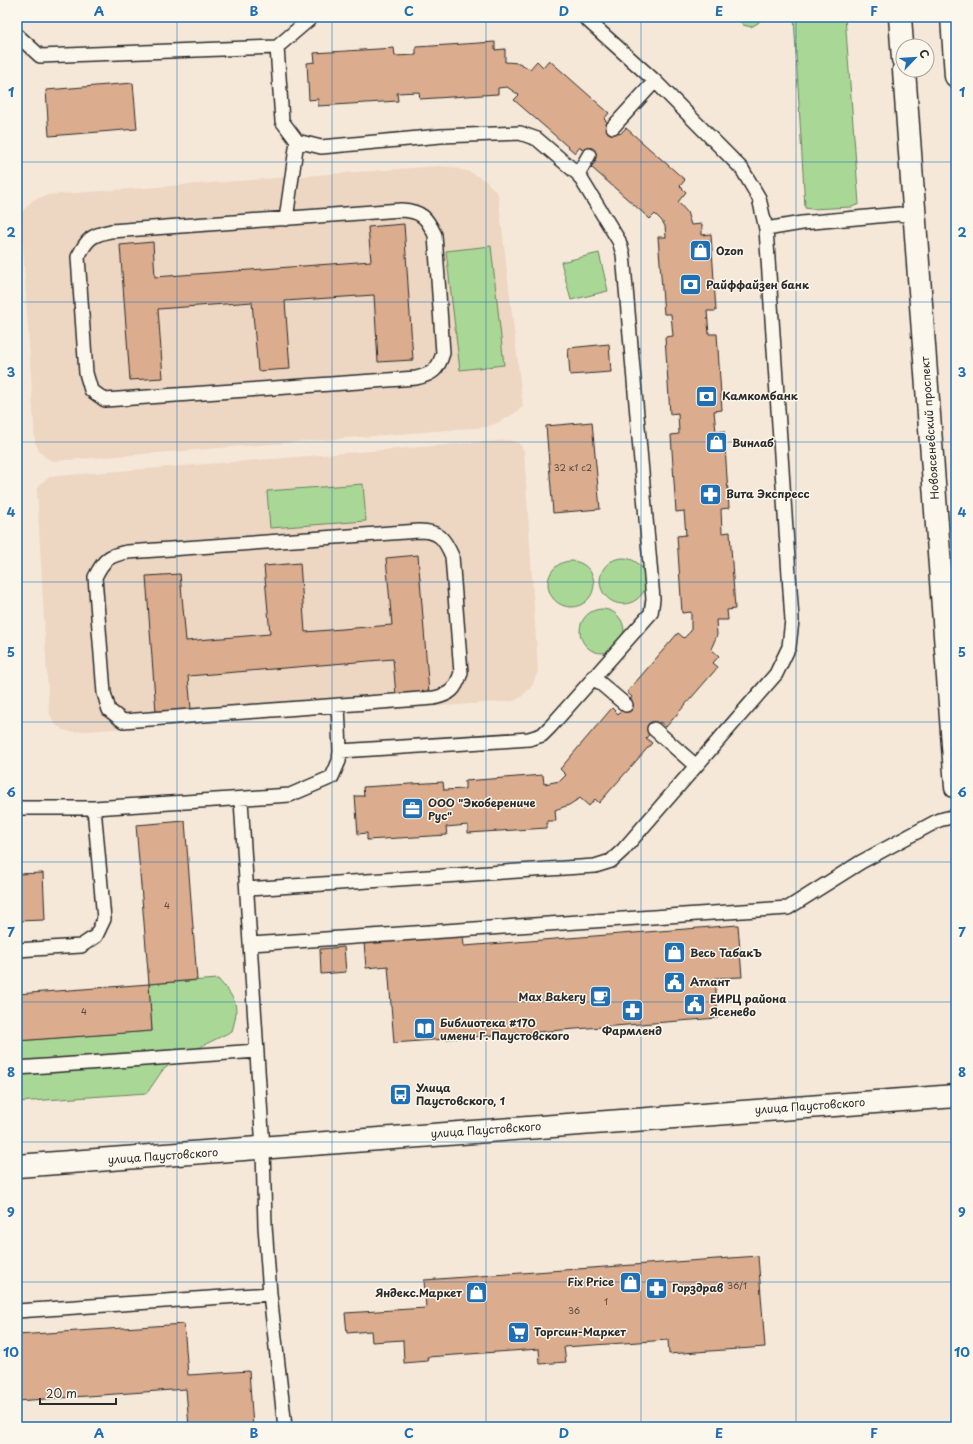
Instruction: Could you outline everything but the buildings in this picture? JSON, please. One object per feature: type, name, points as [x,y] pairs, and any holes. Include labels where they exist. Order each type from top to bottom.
[{"type":"main road","points":[[900,17],[902,38]]},
{"type":"main road","points":[[952,17],[956,76]]},
{"type":"main road","name":"Новоясеневский проспект","points":[[905,78],[956,787]]},
{"type":"main road","name":"улица Паустовского","points":[[17,1166],[263,1149],[469,1131],[956,1096]]},
{"type":"lane","points":[[17,35],[40,56],[277,47],[312,17]]},
{"type":"lane","points":[[247,889],[595,866],[611,861],[623,850],[776,674],[789,647],[792,620],[766,228],[759,198],[742,169],[655,81],[584,17]]},
{"type":"lane","points":[[277,47],[282,121],[297,141],[321,146],[442,136],[520,133],[537,139],[578,174],[619,240],[623,254],[653,599],[651,613],[542,735],[529,739],[340,751]]},
{"type":"lane","points":[[613,127],[655,81]]},
{"type":"lane","points":[[286,219],[297,141]]},
{"type":"lane","points":[[578,174],[589,155]]},
{"type":"lane","points":[[401,210],[413,211],[428,220],[434,235],[443,353],[439,365],[430,375],[416,378],[133,399],[105,400],[91,390],[86,373],[78,256],[85,242],[96,234],[111,231],[286,219],[401,210]]},
{"type":"lane","points":[[766,228],[802,223],[899,214],[915,217]]},
{"type":"lane","points":[[430,531],[446,540],[452,556],[461,673],[457,686],[447,695],[434,698],[338,705],[123,721],[109,710],[104,693],[95,577],[102,563],[113,554],[128,552],[430,531]]},
{"type":"lane","points":[[593,677],[626,705]]},
{"type":"lane","points":[[17,808],[94,808],[241,800],[290,795],[332,777],[339,761],[340,751],[338,705]]},
{"type":"lane","points":[[654,729],[696,766]]},
{"type":"lane","points":[[241,800],[263,1149],[265,1226],[270,1294],[285,1427]]},
{"type":"lane","points":[[17,950],[81,946],[96,936],[104,919],[94,808]]},
{"type":"lane","points":[[251,944],[788,908],[861,862],[939,820],[956,816]]},
{"type":"lane","points":[[17,1068],[257,1051]]},
{"type":"lane","points":[[17,1310],[270,1294]]},
{"type":"shaded area","points":[[439,166],[452,167],[470,172],[486,181],[498,194],[523,407],[512,415],[487,427],[54,461],[46,458],[39,451],[35,442],[21,213],[33,200],[48,195]]},
{"type":"shaded area","points":[[509,440],[520,444],[524,451],[538,671],[532,686],[520,698],[514,701],[71,732],[63,730],[54,723],[49,712],[37,490],[41,483],[50,477]]},
{"type":"green space","points":[[738,17],[763,17],[758,23],[751,27],[743,25]]},
{"type":"green space","points":[[794,17],[845,17],[859,204],[852,207],[805,208]]},
{"type":"green space","points":[[491,246],[504,365],[460,370],[446,251]]},
{"type":"green space","points":[[599,253],[608,291],[571,300],[561,262]]},
{"type":"green space","points":[[363,484],[366,521],[270,528],[267,491]]},
{"type":"green space","points":[[623,558],[636,562],[642,568],[646,581],[642,594],[636,600],[623,604],[610,600],[604,594],[600,581],[604,568],[610,562]]},
{"type":"green space","points":[[571,561],[584,565],[590,571],[594,584],[590,597],[584,603],[571,607],[558,603],[552,597],[548,584],[552,571],[558,565]]},
{"type":"green space","points":[[598,609],[606,609],[611,610],[618,615],[623,622],[623,640],[618,647],[611,652],[598,653],[590,650],[583,643],[580,635],[580,627],[583,619],[590,612]]},
{"type":"green space","points":[[218,979],[229,992],[235,1003],[236,1014],[232,1031],[176,1059],[162,1071],[147,1093],[17,1102],[17,1041],[152,1031],[149,984]]},
{"type":"place","name":"Ozon","points":[[701,251]]},
{"type":"place","name":"Райффайзен банк","points":[[691,285]]},
{"type":"place","name":"Камкомбанк","points":[[706,396]]},
{"type":"place","name":"Винлаб","points":[[717,443]]},
{"type":"place","name":"Вита Экспресс","points":[[711,494]]},
{"type":"place","name":"ООО \"Экоберениче Рус\"","points":[[412,809]]},
{"type":"place","name":"Весь ТабакЪ","points":[[674,953]]},
{"type":"place","name":"Атлант","points":[[675,982]]},
{"type":"place","name":"Max Bakery","points":[[601,997]]},
{"type":"place","name":"ЕИРЦ района Ясенево","points":[[694,1005]]},
{"type":"place","name":"Фармленд","points":[[632,1011]]},
{"type":"place","name":"Библиотека #170 имени Г. Паустовского","points":[[425,1029]]},
{"type":"place","name":"Улица Паустовского, 1","points":[[400,1094]]},
{"type":"place","name":"Fix Price","points":[[630,1282]]},
{"type":"place","name":"Горздрав","points":[[656,1288]]},
{"type":"place","name":"Яндекс.Маркет","points":[[477,1293]]},
{"type":"place","name":"Торгсин-Маркет","points":[[518,1332]]}]
